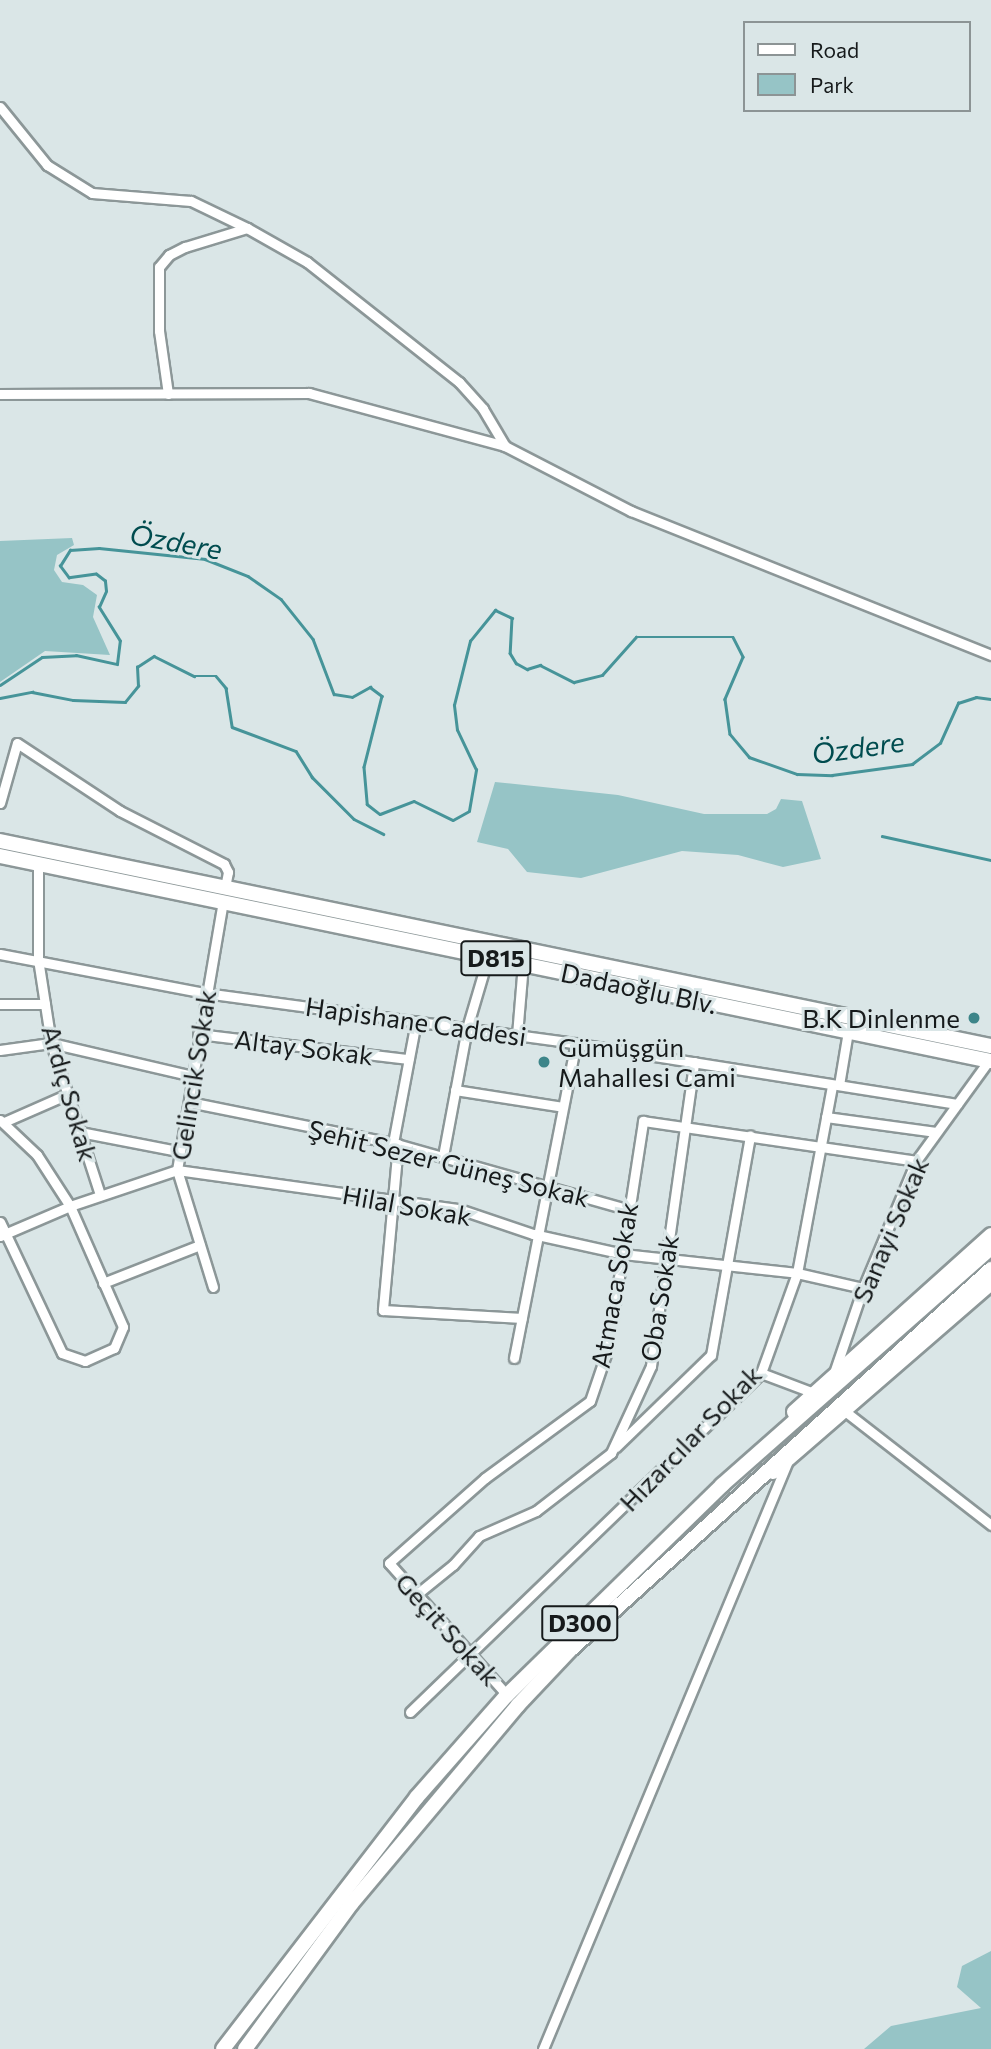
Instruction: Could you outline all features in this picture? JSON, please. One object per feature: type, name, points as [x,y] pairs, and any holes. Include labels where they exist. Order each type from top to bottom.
[{"type":"highway","name":"Dadaoğlu Blv.","points":[[0,841],[488,957],[848,1031],[990,1056]]},
{"type":"highway","name":"Dadaoğlu Blv.","points":[[0,856],[224,895],[990,1056]]},
{"type":"highway","points":[[722,1485],[754,1446],[991,1235]]},
{"type":"highway","name":"D300","points":[[223,2049],[417,1797],[507,1695],[722,1485],[991,1248]]},
{"type":"highway","name":"D300","points":[[245,2049],[352,1903],[518,1705],[570,1650],[752,1487],[786,1451],[991,1269]]},
{"type":"highway","points":[[752,1487],[787,1463],[991,1283]]},
{"type":"street","points":[[0,107],[47,165],[92,193],[191,201],[247,228],[307,262],[459,382],[483,409],[505,446]]},
{"type":"street","points":[[168,394],[159,331],[159,267],[185,247],[247,228]]},
{"type":"street","points":[[0,394],[309,393],[505,446],[631,511],[991,654]]},
{"type":"street","points":[[0,803],[17,743],[120,811],[224,864],[228,872],[224,895]]},
{"type":"street","name":"Ardıç Sokak","points":[[38,864],[38,959],[51,1043],[100,1195]]},
{"type":"street","name":"Gelincik Sokak","points":[[213,1287],[177,1170],[205,993],[224,895]]},
{"type":"street","name":"Hapishane Caddesi","points":[[0,954],[38,959],[205,993],[517,1035],[957,1104]]},
{"type":"street","points":[[443,1156],[467,1028],[488,957]]},
{"type":"street","points":[[517,1035],[523,964]]},
{"type":"street","points":[[0,1004],[45,1004]]},
{"type":"street","points":[[416,1021],[396,1143],[383,1310],[522,1318]]},
{"type":"street","name":"Hızarcılar Sokak","points":[[410,1712],[472,1656],[761,1373],[797,1273],[826,1117],[848,1031]]},
{"type":"street","name":"Altay Sokak","points":[[198,1034],[409,1059]]},
{"type":"street","points":[[0,1050],[51,1043],[193,1076]]},
{"type":"street","points":[[514,1358],[576,1044]]},
{"type":"street","name":"Sanayi Sokak","points":[[834,1375],[863,1288],[916,1161],[990,1056]]},
{"type":"street","name":"Oba Sokak","points":[[417,1594],[453,1565],[479,1536],[536,1511],[611,1453],[651,1366],[694,1062]]},
{"type":"street","points":[[455,1090],[564,1107]]},
{"type":"street","points":[[0,1222],[3,1235],[62,1353],[69,1357],[93,1360],[120,1340],[123,1327],[70,1206],[37,1155],[2,1121],[68,1094]]},
{"type":"street","name":"Şehit Sezer Güneş Sokak","points":[[188,1102],[396,1143],[628,1209]]},
{"type":"street","points":[[826,1117],[936,1132]]},
{"type":"street","name":"Atmaca Sokak","points":[[389,1563],[485,1478],[590,1401],[608,1348],[643,1121],[685,1126]]},
{"type":"street","points":[[685,1126],[916,1161]]},
{"type":"street","points":[[80,1132],[178,1151]]},
{"type":"street","points":[[611,1453],[711,1355],[750,1135]]},
{"type":"street","name":"Hilal Sokak","points":[[3,1235],[70,1206],[177,1170],[459,1209],[538,1235],[623,1254],[797,1273],[863,1288]]},
{"type":"street","points":[[103,1283],[200,1245]]},
{"type":"street","points":[[761,1373],[814,1393]]},
{"type":"street","points":[[846,1412],[991,1525]]},
{"type":"street","points":[[543,2049],[787,1463]]},
{"type":"street","name":"Geçit Sokak","points":[[389,1563],[507,1695]]},
{"type":"green space","points":[[72,538],[74,545],[57,555],[54,570],[62,582],[83,585],[97,595],[93,617],[110,655],[45,651],[0,682],[0,541]]},
{"type":"green space","points":[[495,782],[618,795],[704,814],[767,814],[776,809],[781,799],[802,801],[821,859],[783,867],[738,855],[682,851],[581,878],[527,872],[508,849],[477,842]]},
{"type":"green space","points":[[991,1951],[991,2049],[864,2049],[891,2026],[981,2008],[957,1987],[962,1966]]},
{"type":"waterway","name":"Özdere","points":[[0,685],[42,657],[76,655],[117,664],[120,641],[99,607],[106,591],[105,581],[96,574],[69,578],[60,566],[70,550],[99,548],[205,559],[248,576],[281,599],[313,639],[334,694],[352,697],[370,687],[382,696],[364,767],[367,804],[380,814],[414,801],[453,820],[469,811],[476,770],[457,730],[454,705],[470,641],[495,610],[512,618],[510,653],[516,663],[527,669],[540,665],[574,682],[602,675],[636,637],[733,637],[743,657],[725,699],[730,734],[749,757],[797,774],[832,775],[912,764],[940,743],[958,703],[976,697],[991,699]]},
{"type":"waterway","points":[[0,698],[32,692],[73,700],[125,702],[138,686],[137,667],[154,656],[194,676],[216,676],[226,688],[232,727],[296,751],[312,777],[354,819],[383,834]]},
{"type":"waterway","points":[[882,836],[991,860]]},
{"type":"place","name":"B.K Dinlenme","points":[[974,1018]]},
{"type":"place","name":"Gümüşgün Mahallesi Cami","points":[[544,1062]]}]
